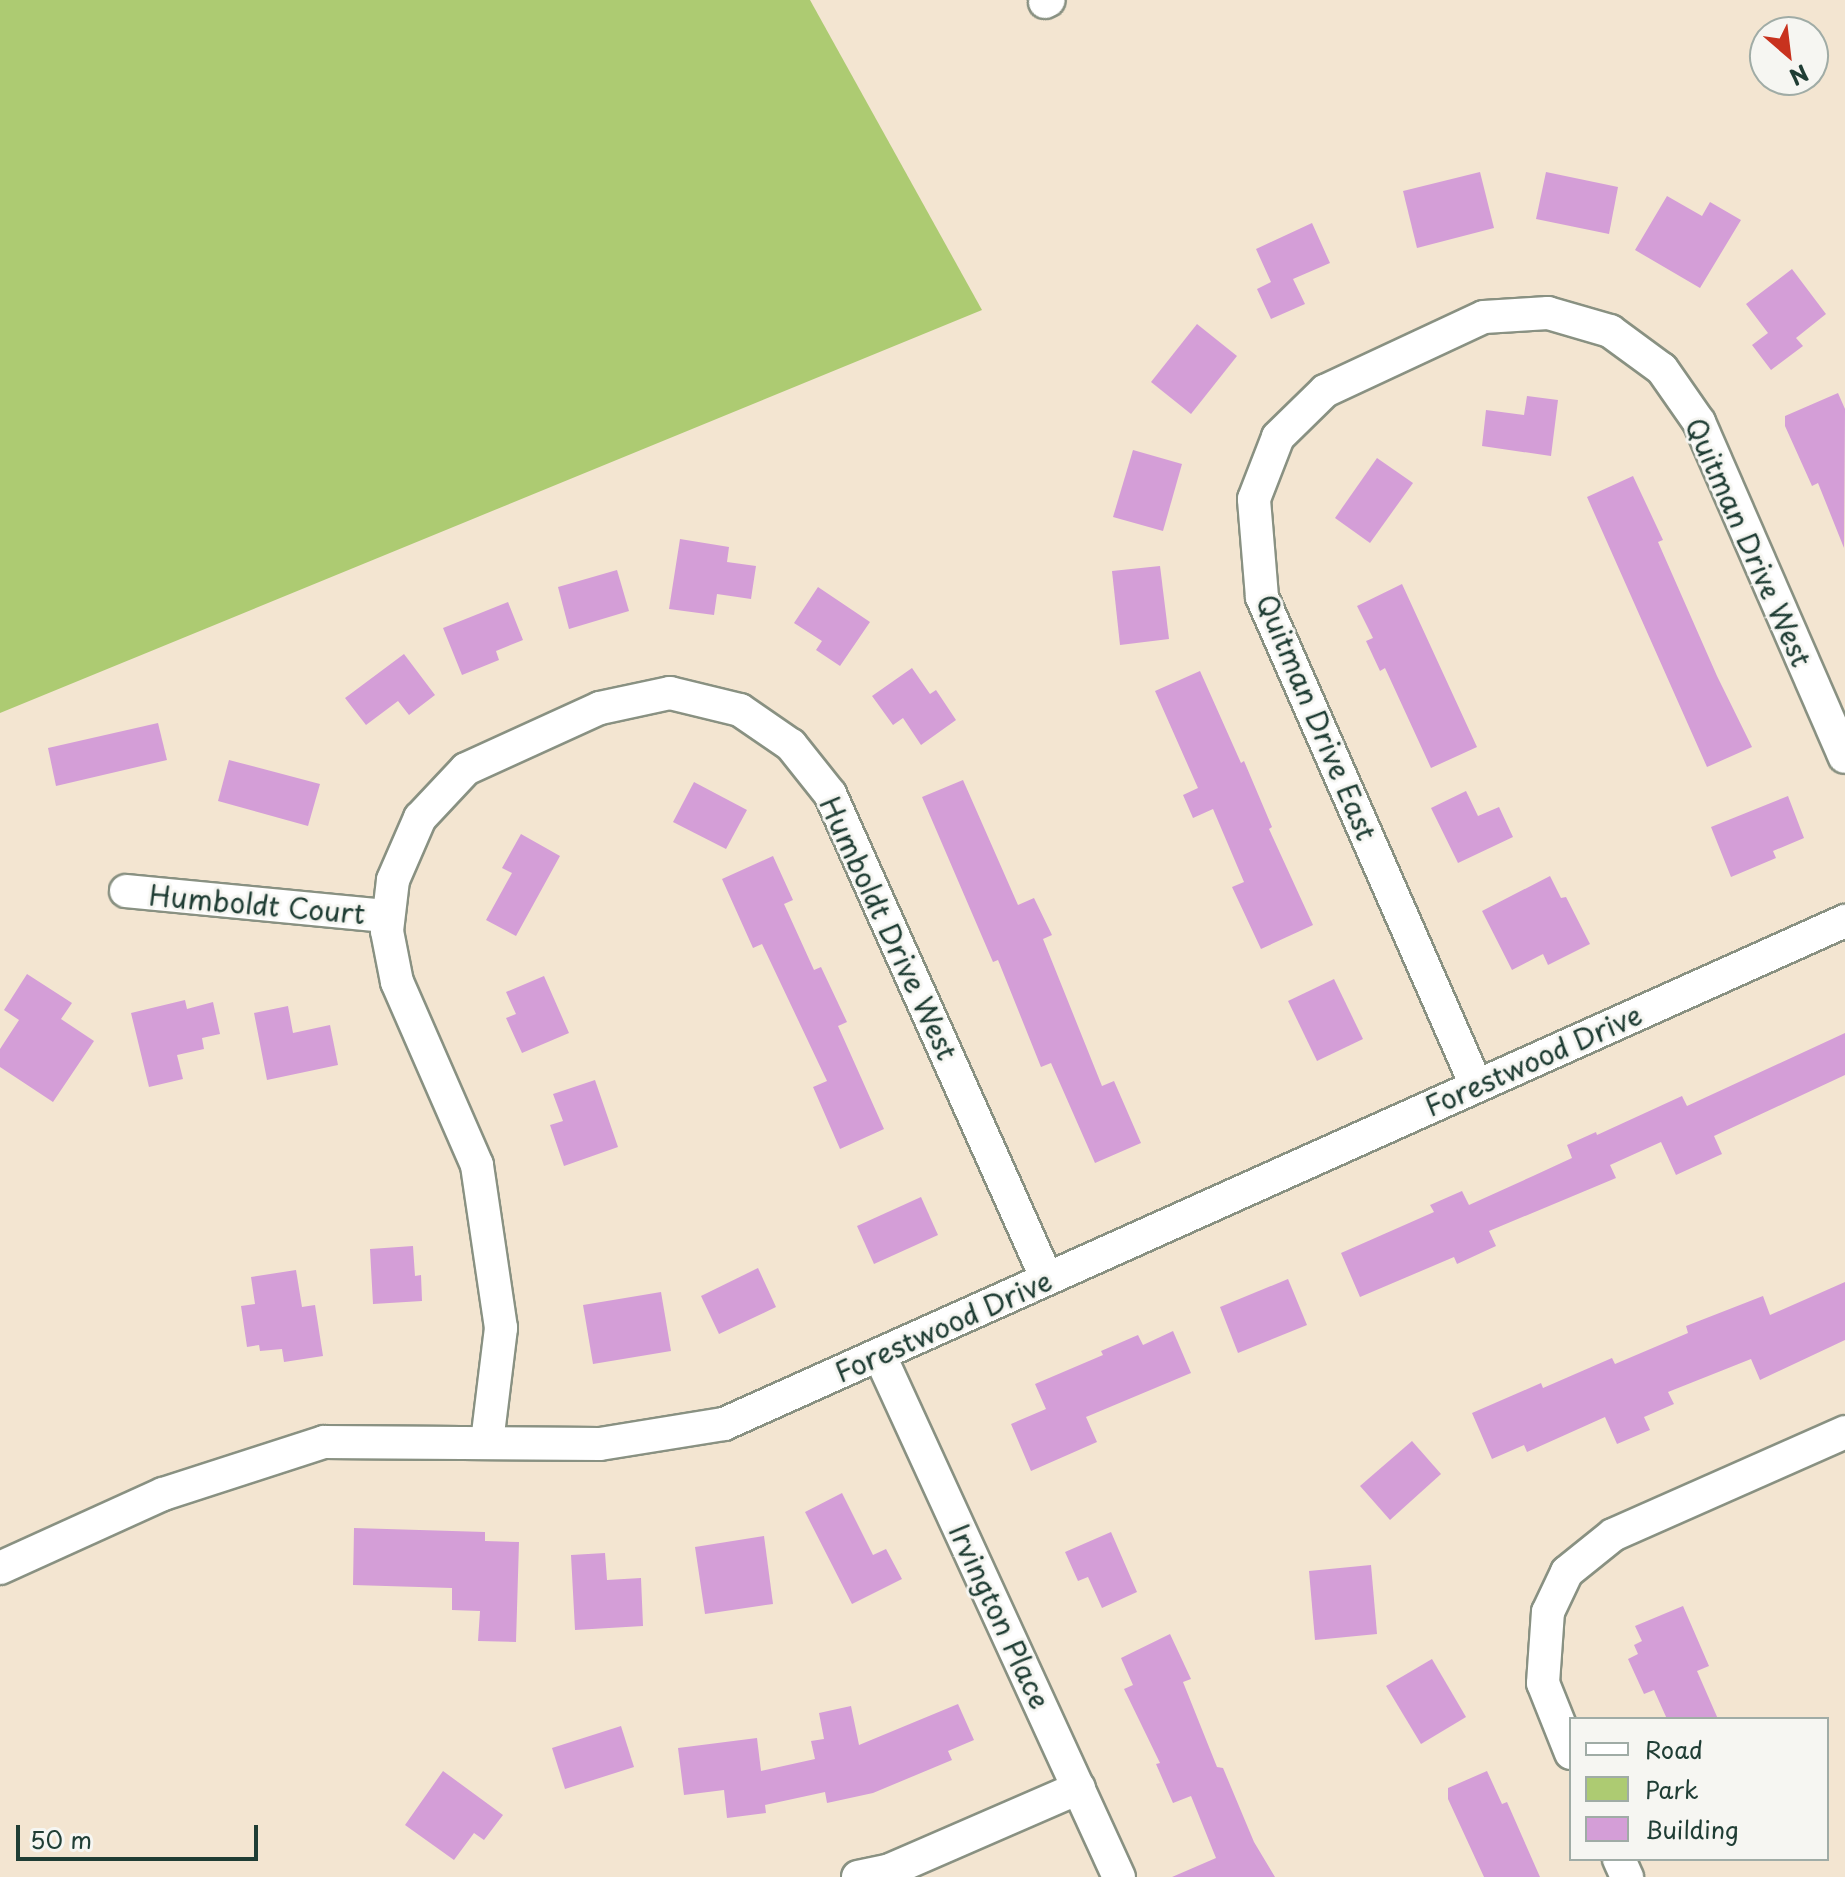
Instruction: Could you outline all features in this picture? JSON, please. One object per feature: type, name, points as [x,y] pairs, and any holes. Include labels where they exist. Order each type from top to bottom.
[{"type":"street","name":"Quitman Drive West","points":[[1404,354],[1484,317],[1548,313],[1610,331],[1662,369],[1699,422],[1845,757]]},
{"type":"street","name":"Quitman Drive East","points":[[1404,354],[1325,391],[1278,437],[1254,499],[1262,597],[1476,1085]]},
{"type":"street","name":"Humboldt Drive West","points":[[487,1442],[501,1328],[477,1165],[397,982],[387,931],[393,880],[420,818],[466,769],[600,708],[670,693],[740,710],[791,745],[830,794],[1047,1279]]},
{"type":"street","name":"Humboldt Court","points":[[126,891],[388,916]]},
{"type":"street","name":"Forestwood Drive","points":[[0,1568],[163,1494],[324,1442],[600,1444],[724,1424],[1845,921]]},
{"type":"street","name":"Irvington Place","points":[[880,1356],[1119,1877]]},
{"type":"street","points":[[1569,1748],[1543,1683],[1548,1612],[1567,1572],[1613,1535],[1845,1432]]},
{"type":"street","points":[[858,1877],[890,1870],[1079,1788]]},
{"type":"green space","points":[[0,0],[810,0],[982,310],[0,713]]},
{"type":"building","points":[[1480,172],[1494,228],[1417,248],[1403,191]]},
{"type":"building","points":[[1546,172],[1618,187],[1609,234],[1536,219]]},
{"type":"building","points":[[1667,196],[1702,216],[1710,202],[1741,220],[1700,288],[1635,250]]},
{"type":"building","points":[[1312,223],[1330,263],[1293,279],[1305,304],[1271,319],[1257,289],[1271,282],[1256,249]]},
{"type":"building","points":[[1792,269],[1826,314],[1796,338],[1803,346],[1771,370],[1752,345],[1768,333],[1746,304]]},
{"type":"building","points":[[1197,324],[1237,356],[1191,414],[1151,382]]},
{"type":"building","points":[[1838,393],[1845,409],[1844,548],[1818,483],[1812,486],[1785,426],[1785,416]]},
{"type":"building","points":[[1527,396],[1558,400],[1551,456],[1482,446],[1486,410],[1524,415]]},
{"type":"building","points":[[1133,450],[1182,464],[1163,531],[1113,517]]},
{"type":"building","points":[[1377,458],[1413,483],[1370,543],[1335,518]]},
{"type":"building","points":[[1633,476],[1663,540],[1658,542],[1752,747],[1707,767],[1587,497]]},
{"type":"building","points":[[680,539],[729,547],[727,562],[756,566],[751,599],[717,594],[714,615],[669,609]]},
{"type":"building","points":[[1160,566],[1169,639],[1120,645],[1112,571]]},
{"type":"building","points":[[617,570],[629,611],[569,629],[558,587]]},
{"type":"building","points":[[1402,584],[1477,747],[1431,768],[1385,668],[1380,671],[1366,641],[1373,638],[1357,606]]},
{"type":"building","points":[[818,587],[870,622],[840,666],[816,650],[822,641],[794,623]]},
{"type":"building","points":[[508,602],[523,640],[496,651],[499,660],[462,675],[443,628]]},
{"type":"building","points":[[404,654],[435,695],[409,715],[398,701],[366,725],[345,698]]},
{"type":"building","points":[[912,668],[930,694],[936,690],[956,720],[921,745],[903,718],[893,725],[872,696]]},
{"type":"building","points":[[1200,671],[1241,763],[1244,761],[1272,827],[1269,829],[1313,925],[1261,949],[1232,887],[1244,882],[1213,809],[1193,818],[1183,795],[1198,788],[1155,691]]},
{"type":"building","points":[[158,723],[167,760],[56,786],[48,748]]},
{"type":"building","points":[[229,760],[320,784],[308,826],[218,801]]},
{"type":"building","points":[[963,780],[1018,905],[1034,898],[1052,935],[1043,939],[1102,1086],[1114,1081],[1141,1143],[1095,1163],[1051,1063],[1041,1067],[998,960],[993,962],[922,797]]},
{"type":"building","points":[[694,782],[747,810],[726,849],[673,822]]},
{"type":"building","points":[[1466,791],[1478,816],[1499,807],[1513,837],[1458,863],[1431,808]]},
{"type":"building","points":[[1788,796],[1804,838],[1773,851],[1776,858],[1731,877],[1711,827]]},
{"type":"building","points":[[521,834],[560,856],[516,936],[486,920],[512,873],[502,868]]},
{"type":"building","points":[[773,856],[793,900],[784,904],[814,970],[821,967],[847,1022],[838,1026],[884,1129],[840,1149],[813,1087],[827,1081],[762,944],[753,948],[722,879]]},
{"type":"building","points":[[1550,876],[1561,898],[1566,897],[1590,944],[1548,965],[1543,954],[1512,970],[1482,911]]},
{"type":"building","points":[[27,974],[72,1003],[61,1019],[94,1041],[53,1102],[0,1067],[0,1049],[19,1020],[4,1010]]},
{"type":"building","points":[[544,976],[569,1033],[522,1053],[506,1018],[516,1014],[506,992]]},
{"type":"building","points":[[1334,979],[1363,1039],[1317,1061],[1288,1001]]},
{"type":"building","points":[[185,1000],[187,1009],[213,1002],[220,1034],[202,1038],[204,1049],[177,1055],[183,1079],[149,1087],[131,1013]]},
{"type":"building","points":[[288,1006],[293,1033],[330,1025],[338,1065],[267,1080],[254,1013]]},
{"type":"building","points":[[1845,1033],[1845,1075],[1714,1136],[1722,1154],[1676,1175],[1661,1142],[1610,1165],[1616,1178],[1489,1231],[1496,1246],[1457,1264],[1454,1257],[1360,1297],[1341,1253],[1434,1212],[1430,1205],[1462,1191],[1469,1205],[1572,1158],[1567,1145],[1596,1132],[1597,1135],[1682,1096],[1687,1106]]},
{"type":"building","points":[[595,1080],[618,1147],[564,1166],[550,1125],[563,1121],[553,1094]]},
{"type":"building","points":[[921,1197],[938,1235],[874,1264],[857,1226]]},
{"type":"building","points":[[413,1246],[415,1276],[421,1275],[422,1301],[373,1304],[370,1249]]},
{"type":"building","points":[[758,1268],[776,1307],[719,1334],[701,1296]]},
{"type":"building","points":[[296,1270],[302,1307],[315,1305],[323,1356],[284,1362],[282,1349],[260,1351],[259,1345],[247,1347],[241,1306],[255,1304],[251,1277]]},
{"type":"building","points":[[1288,1279],[1307,1325],[1238,1353],[1220,1307]]},
{"type":"building","points":[[1845,1282],[1845,1340],[1760,1380],[1751,1359],[1668,1392],[1674,1404],[1644,1417],[1650,1430],[1617,1444],[1605,1417],[1527,1452],[1524,1445],[1492,1459],[1472,1413],[1541,1383],[1543,1388],[1612,1358],[1615,1364],[1688,1333],[1686,1326],[1763,1296],[1770,1315]]},
{"type":"building","points":[[661,1292],[671,1351],[593,1364],[583,1305]]},
{"type":"building","points":[[1173,1331],[1191,1373],[1086,1417],[1097,1442],[1031,1471],[1011,1424],[1046,1409],[1035,1384],[1103,1355],[1101,1351],[1138,1335],[1143,1345]]},
{"type":"building","points":[[1412,1441],[1441,1474],[1390,1520],[1360,1486]]},
{"type":"building","points":[[842,1493],[873,1555],[886,1549],[902,1579],[852,1604],[805,1512]]},
{"type":"building","points":[[354,1528],[485,1532],[485,1541],[519,1542],[516,1642],[478,1641],[480,1611],[452,1610],[452,1588],[353,1585]]},
{"type":"building","points":[[1111,1532],[1137,1592],[1102,1608],[1088,1577],[1078,1581],[1065,1552]]},
{"type":"building","points":[[764,1536],[773,1604],[705,1614],[695,1547]]},
{"type":"building","points":[[605,1553],[607,1580],[641,1578],[643,1626],[575,1630],[571,1555]]},
{"type":"building","points":[[1371,1565],[1377,1634],[1315,1640],[1309,1571]]},
{"type":"building","points":[[1683,1606],[1709,1666],[1697,1671],[1717,1717],[1666,1717],[1654,1690],[1644,1694],[1628,1659],[1638,1654],[1634,1645],[1642,1641],[1635,1626]]},
{"type":"building","points":[[1170,1634],[1191,1679],[1183,1682],[1217,1767],[1223,1768],[1254,1842],[1275,1877],[1172,1877],[1216,1858],[1191,1796],[1173,1803],[1156,1764],[1160,1763],[1124,1689],[1133,1685],[1121,1658]]},
{"type":"building","points":[[1432,1659],[1466,1717],[1421,1744],[1386,1686]]},
{"type":"building","points":[[958,1704],[974,1740],[948,1751],[952,1760],[873,1793],[827,1803],[825,1792],[765,1805],[766,1813],[727,1818],[724,1790],[684,1795],[678,1748],[757,1738],[761,1771],[815,1759],[811,1741],[824,1739],[819,1713],[851,1706],[859,1745]]},
{"type":"building","points":[[621,1726],[634,1767],[565,1789],[552,1748]]},
{"type":"building","points":[[443,1771],[503,1815],[484,1840],[474,1833],[454,1860],[405,1825]]},
{"type":"building","points":[[1487,1771],[1502,1804],[1507,1802],[1540,1877],[1484,1877],[1448,1799],[1448,1788]]}]
